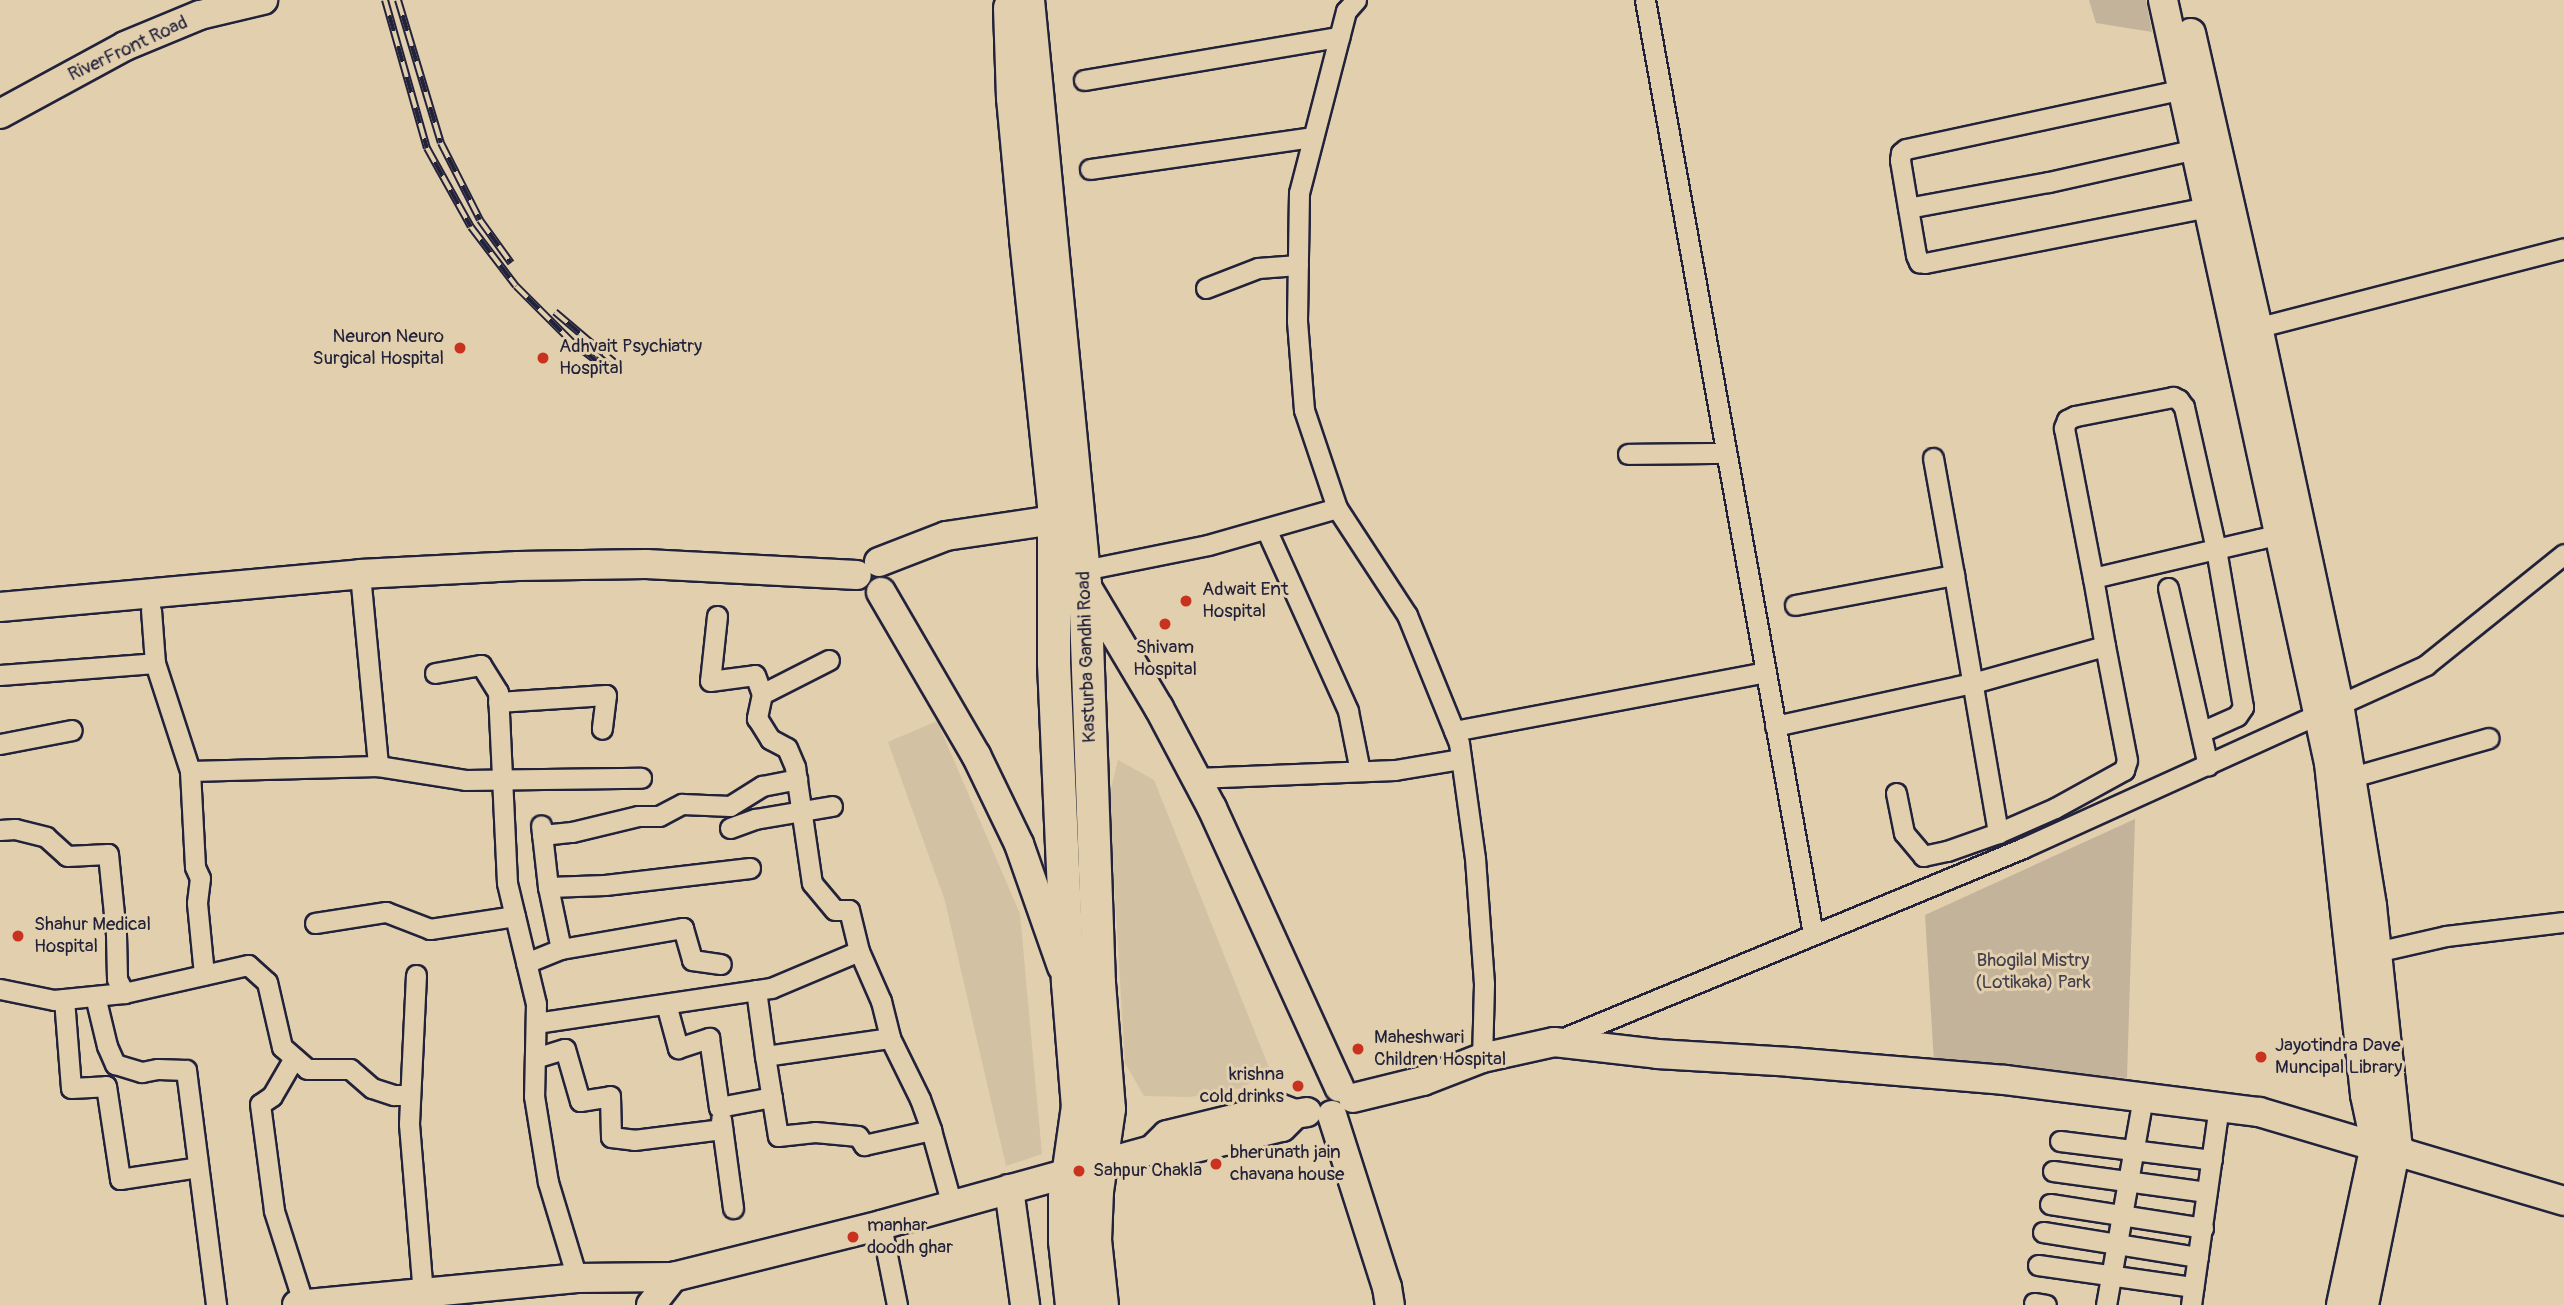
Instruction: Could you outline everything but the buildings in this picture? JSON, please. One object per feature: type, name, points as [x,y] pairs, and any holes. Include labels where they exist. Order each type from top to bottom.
[{"type":"main road","name":"Kasturba Gandhi Road","points":[[1019,6],[1013,98],[1055,520],[1054,663],[1068,983],[1078,1107],[1067,1173],[1065,1241],[1072,1305]]},
{"type":"main road","name":"Kasturba Gandhi Road","points":[[1019,6],[1084,577],[1095,884],[1109,1109],[1100,1164],[1095,1240],[1102,1305]]},
{"type":"street","name":"RiverFront Road","points":[[0,101],[118,37],[222,0]]},
{"type":"street","name":"RiverFront Road","points":[[0,114],[125,46],[200,15],[263,0]]},
{"type":"street","points":[[1356,0],[1346,11],[1299,193],[1297,321],[1304,410],[1337,509],[1407,615],[1454,731],[1461,758],[1475,858],[1483,972],[1482,1058]]},
{"type":"street","points":[[1645,0],[1813,934]]},
{"type":"street","points":[[2163,0],[2209,207],[2247,330],[2280,534],[2329,709],[2352,777],[2376,952],[2386,1148],[2364,1305]]},
{"type":"street","points":[[2183,0],[2247,330],[2329,709],[2329,763],[2365,1096],[2386,1148],[2341,1305]]},
{"type":"street","points":[[1084,80],[1339,37]]},
{"type":"street","points":[[2183,89],[1906,149],[1901,153],[1900,160],[1916,255],[1919,262],[1924,263],[2209,207]]},
{"type":"street","points":[[1090,169],[1313,137]]},
{"type":"street","points":[[1908,208],[2048,182],[2196,149]]},
{"type":"street","points":[[2247,330],[2564,248]]},
{"type":"street","points":[[1206,288],[1258,268],[1298,265]]},
{"type":"street","points":[[1896,793],[1904,833],[1923,856],[1947,851],[1997,833],[2055,808],[2124,770],[2127,760],[2064,428],[2067,420],[2075,416],[2173,397],[2184,407],[2216,549],[2243,707],[2237,716],[2201,732]]},
{"type":"street","points":[[1628,454],[1726,453]]},
{"type":"street","points":[[1933,458],[1997,833]]},
{"type":"street","points":[[1337,509],[1084,577],[1196,778],[1337,1102],[1399,1284],[1402,1305]]},
{"type":"street","points":[[868,568],[946,536],[1055,520]]},
{"type":"street","points":[[1266,529],[1348,711],[1360,771]]},
{"type":"street","points":[[2094,578],[2280,534]]},
{"type":"street","points":[[297,1305],[423,1298],[577,1278],[673,1277],[881,1225],[1152,1150],[1167,1135],[1279,1108],[1295,1114],[1423,1081],[1482,1058],[1554,1042],[2023,848],[2427,665],[2564,554]]},
{"type":"street","points":[[0,607],[360,574],[646,564],[868,568],[889,575],[888,585],[881,592],[970,744],[1019,844],[1068,983]]},
{"type":"street","points":[[360,574],[378,766]]},
{"type":"street","points":[[1795,605],[1954,575]]},
{"type":"street","points":[[2168,588],[2208,766]]},
{"type":"street","points":[[152,610],[155,663],[190,771],[195,867],[200,878],[197,903],[204,975]]},
{"type":"street","points":[[717,616],[709,681],[755,675],[762,694],[757,718],[769,739],[786,748],[797,779],[812,883],[835,910],[849,910],[859,951],[877,989],[890,1038],[920,1099],[931,1130],[952,1205]]},
{"type":"street","points":[[1086,616],[1203,813],[1337,1102],[1390,1305]]},
{"type":"street","points":[[1776,726],[1973,683],[2105,646]]},
{"type":"street","points":[[762,694],[829,660]]},
{"type":"street","points":[[0,675],[155,663]]},
{"type":"street","points":[[435,673],[481,665],[498,692],[507,883],[536,1004],[534,1096],[548,1182],[577,1278]]},
{"type":"street","points":[[1454,731],[1766,672]]},
{"type":"street","points":[[498,702],[606,695],[602,729]]},
{"type":"street","points":[[0,744],[72,730]]},
{"type":"street","points":[[2352,777],[2489,738]]},
{"type":"street","points":[[1196,778],[1395,770],[1461,758]]},
{"type":"street","points":[[190,771],[378,766],[465,780],[641,778]]},
{"type":"street","points":[[561,950],[548,887],[542,830],[572,832],[638,816],[659,816],[682,804],[730,806],[762,786],[797,779]]},
{"type":"street","points":[[730,828],[755,819],[832,806]]},
{"type":"street","points":[[0,830],[15,829],[46,837],[67,856],[108,854],[117,934],[117,979],[124,993]]},
{"type":"street","points":[[1019,844],[1041,855],[1064,883],[1095,884]]},
{"type":"street","points":[[548,887],[605,885],[750,868]]},
{"type":"street","points":[[315,923],[386,912],[430,929],[515,916]]},
{"type":"street","points":[[2376,952],[2446,936],[2564,922]]},
{"type":"street","points":[[526,963],[561,950],[683,928],[692,960],[721,964]]},
{"type":"street","points":[[536,1023],[771,988],[859,951]]},
{"type":"street","points":[[0,989],[54,1000],[124,993],[248,965],[267,982],[282,1048],[307,1069],[350,1069],[372,1088],[394,1095],[411,1095]]},
{"type":"street","points":[[415,975],[410,1124],[423,1298]]},
{"type":"street","points":[[756,990],[778,1136],[815,1132],[858,1136],[864,1145],[931,1130]]},
{"type":"street","points":[[95,996],[107,1046],[115,1064],[142,1072],[158,1069],[186,1070],[216,1305]]},
{"type":"street","points":[[64,999],[71,1088],[106,1086],[120,1179],[198,1167]]},
{"type":"street","points":[[666,1004],[678,1048],[709,1038],[733,1208]]},
{"type":"street","points":[[765,1056],[890,1038]]},
{"type":"street","points":[[1554,1042],[1657,1054],[2005,1080],[2259,1112],[2564,1201]]},
{"type":"street","points":[[535,1058],[565,1049],[580,1101],[610,1096],[611,1137],[634,1140],[722,1129]]},
{"type":"street","points":[[294,1058],[272,1096],[260,1104],[274,1211],[304,1305]]},
{"type":"street","points":[[719,1107],[772,1097]]},
{"type":"street","points":[[2106,1305],[2143,1098]]},
{"type":"street","points":[[2038,1265],[2110,1276],[2192,1296],[2220,1107]]},
{"type":"street","points":[[2060,1141],[2212,1160]]},
{"type":"street","points":[[2053,1171],[2207,1192]]},
{"type":"street","points":[[1009,1189],[1025,1305]]},
{"type":"street","points":[[2050,1204],[2203,1228]]},
{"type":"street","points":[[881,1225],[897,1305]]},
{"type":"street","points":[[2043,1232],[2198,1257]]},
{"type":"street","points":[[650,1305],[673,1277]]},
{"type":"shaded area","points":[[937,721],[1020,914],[1042,1154],[1006,1166],[945,901],[888,742]]},
{"type":"shaded area","points":[[1118,760],[1154,780],[1270,1070],[1242,1088],[1190,1097],[1144,1096],[1125,1063],[1109,797]]},
{"type":"green space","points":[[2089,0],[2146,0],[2152,32],[2096,23]]},
{"type":"green space","name":"Bhogilal Mistry (Lotikaka) Park","points":[[2135,819],[2127,1078],[1934,1062],[1925,915]]},
{"type":"railway","points":[[385,0],[427,148],[471,227],[516,286],[573,343],[611,372]]},
{"type":"railway","points":[[398,0],[441,143],[480,220],[511,263]]},
{"type":"railway","points":[[555,312],[614,362]]},
{"type":"place","name":"Neuron Neuro Surgical Hospital","points":[[460,348]]},
{"type":"place","name":"Adhvait Psychiatry Hospital","points":[[543,358]]},
{"type":"place","name":"Adwait Ent Hospital","points":[[1186,601]]},
{"type":"place","name":"Shivam Hospital","points":[[1165,624]]},
{"type":"place","name":"Shahur Medical Hospital","points":[[18,936]]},
{"type":"place","name":"Maheshwari Children Hospital","points":[[1358,1049]]},
{"type":"place","name":"Jayotindra Dave Muncipal Library","points":[[2261,1057]]},
{"type":"place","name":"krishna cold drinks","points":[[1298,1086]]},
{"type":"place","name":"bherunath jain chavana house","points":[[1216,1164]]},
{"type":"place","name":"Sahpur Chakla","points":[[1079,1171]]},
{"type":"place","name":"manhar doodh ghar","points":[[853,1237]]}]
